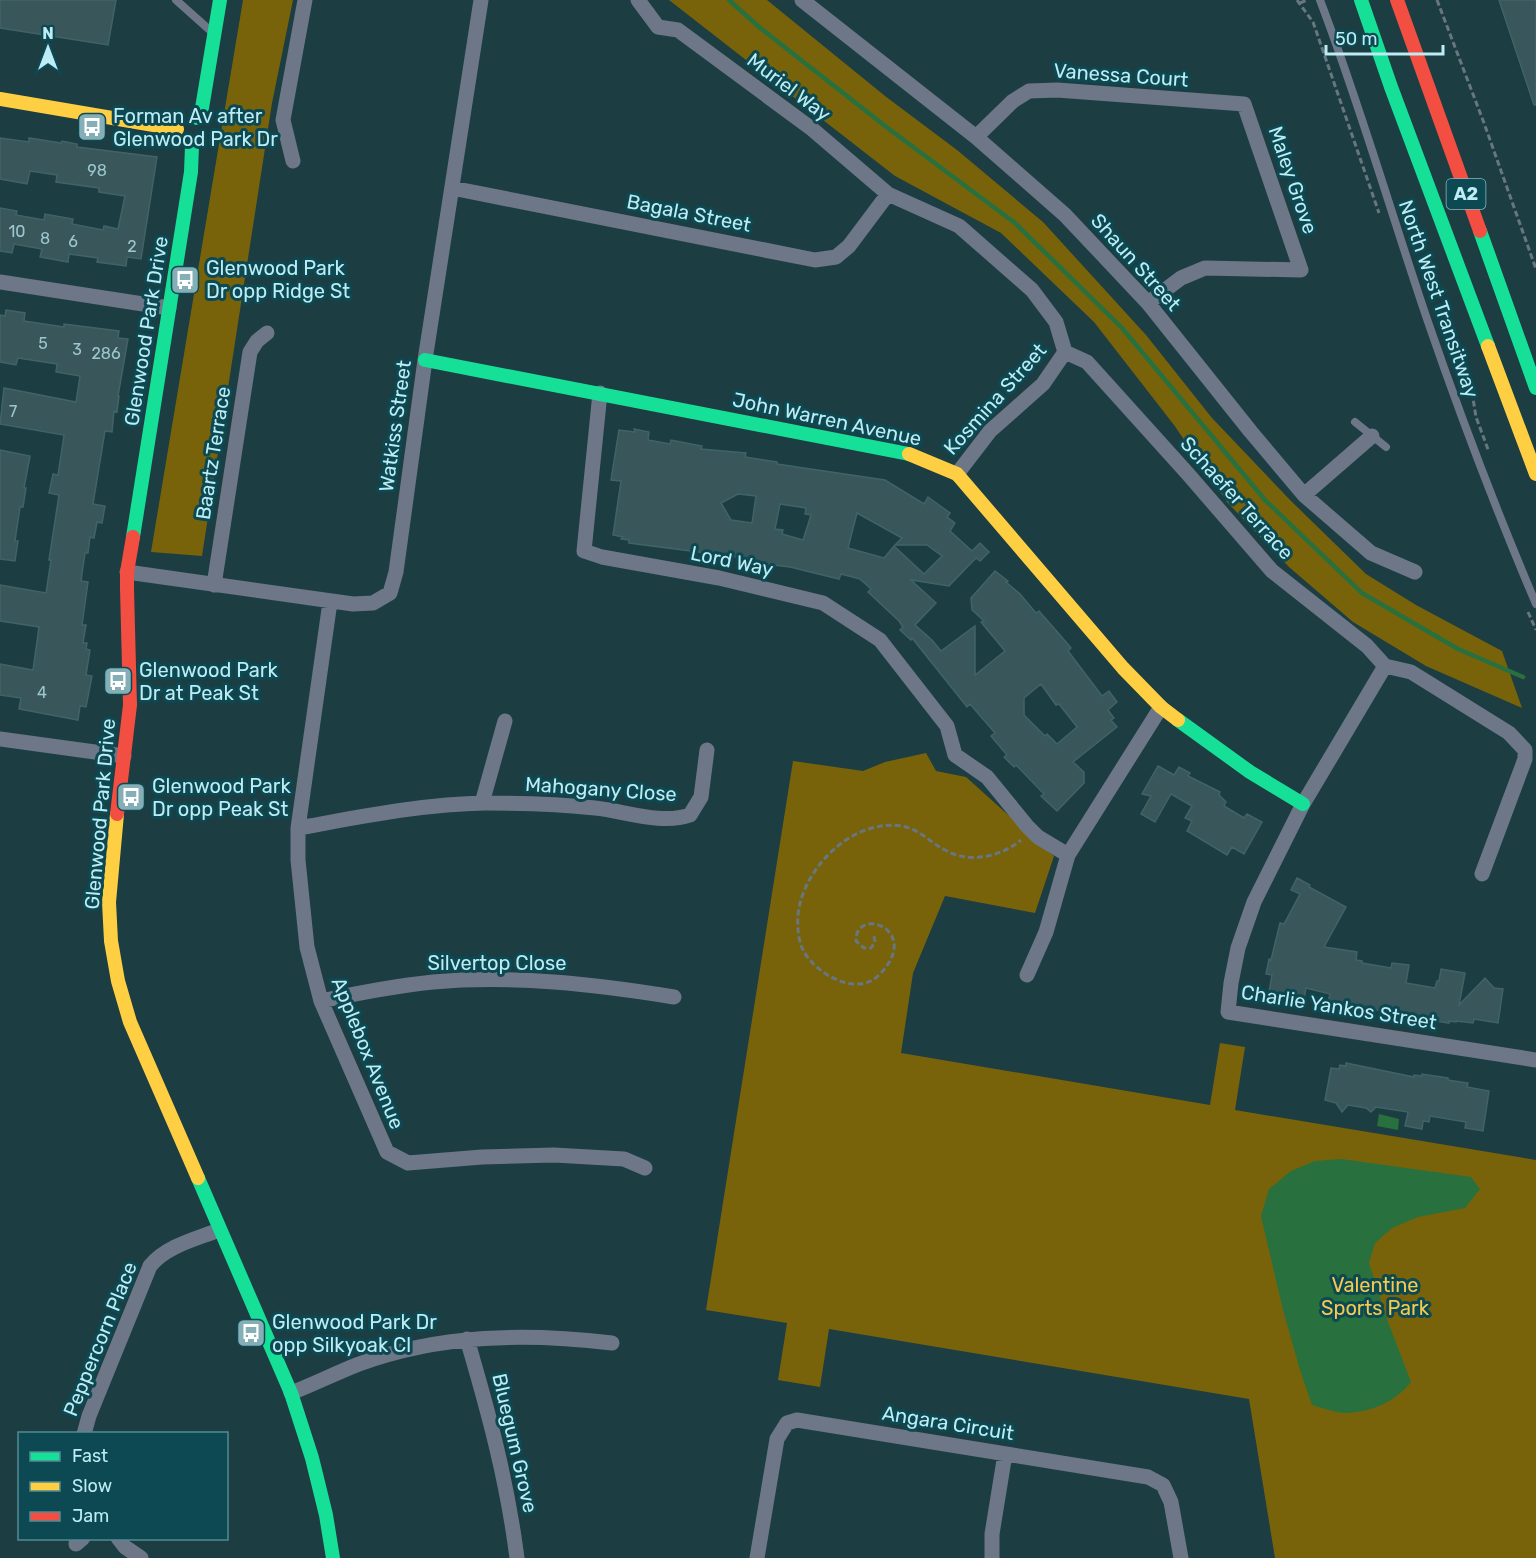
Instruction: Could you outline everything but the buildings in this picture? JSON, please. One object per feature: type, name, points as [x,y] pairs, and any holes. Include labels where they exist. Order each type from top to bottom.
[{"type":"main road","name":"Glenwood Park Drive","points":[[220,0],[127,572],[126,602],[131,677],[110,868],[108,906],[111,946],[123,1002],[146,1061],[291,1393],[312,1458],[326,1515],[333,1558]]},
{"type":"main road","name":"A2","points":[[1361,0],[1391,87],[1536,474]]},
{"type":"main road","name":"A2","points":[[1397,0],[1536,388]]},
{"type":"main road","points":[[0,99],[177,129]]},
{"type":"main road","points":[[184,118],[200,133],[180,141],[177,129],[184,118]]},
{"type":"main road","name":"John Warren Avenue","points":[[425,360],[900,451],[957,474],[1123,668],[1161,707],[1250,772],[1303,804]]},
{"type":"street","points":[[293,161],[283,120],[305,0]]},
{"type":"street","name":"Watkiss Street","points":[[127,572],[330,602],[373,603],[390,593],[396,572],[425,360],[481,0]]},
{"type":"street","name":"Muriel Way","points":[[639,0],[658,27],[678,30],[812,129],[888,194],[959,226],[1024,283],[1056,322],[1065,352]]},
{"type":"street","name":"Shaun Street","points":[[802,0],[976,137],[1065,215],[1148,303],[1304,495],[1371,553],[1415,572]]},
{"type":"street","name":"Vanessa Court","points":[[976,137],[1012,102],[1029,91],[1056,90],[1244,104]]},
{"type":"street","name":"Maley Grove","points":[[1148,303],[1180,278],[1205,268],[1301,270],[1244,104]]},
{"type":"street","name":"Bagala Street","points":[[452,188],[815,260],[836,257],[849,246],[888,194]]},
{"type":"street","points":[[0,282],[169,308]]},
{"type":"street","name":"Baartz Terrace","points":[[214,585],[250,352],[256,341],[267,333]]},
{"type":"street","name":"Kosmina Street","points":[[957,474],[990,431],[1043,384],[1065,352]]},
{"type":"street","name":"Schaefer Terrace","points":[[1065,352],[1087,362],[1272,571],[1367,646],[1385,666]]},
{"type":"street","name":"Lord Way","points":[[600,393],[584,551],[602,557],[719,578],[824,603],[880,640],[947,726],[955,755],[987,777],[1032,831]]},
{"type":"street","points":[[1304,495],[1371,436]]},
{"type":"street","name":"Applebox Avenue","points":[[330,602],[298,828],[298,861],[307,947],[321,1001],[387,1152],[408,1163],[482,1157],[554,1155],[624,1159],[645,1168]]},
{"type":"street","points":[[1385,666],[1411,672],[1509,733],[1525,750],[1526,759],[1482,874]]},
{"type":"street","name":"Charlie Yankos Street","points":[[1385,666],[1303,804],[1251,911],[1238,948],[1228,1012],[1536,1060]]},
{"type":"street","points":[[1027,975],[1046,932],[1068,855],[1161,707]]},
{"type":"street","points":[[482,803],[505,721]]},
{"type":"street","points":[[0,739],[124,756]]},
{"type":"street","name":"Mahogany Close","points":[[298,828],[398,811],[482,803],[565,805],[681,818],[690,814],[701,797],[708,750]]},
{"type":"street","points":[[1032,831],[1068,855]]},
{"type":"street","name":"Silvertop Close","points":[[321,1001],[383,988],[436,982],[474,981],[552,982],[618,988],[674,997]]},
{"type":"street","name":"Peppercorn Place","points":[[84,1432],[88,1416],[150,1266],[157,1257],[172,1249],[219,1230]]},
{"type":"street","points":[[291,1393],[359,1364],[413,1348],[467,1339],[521,1336],[612,1343]]},
{"type":"street","name":"Bluegum Grove","points":[[467,1339],[490,1416],[504,1474],[517,1558]]},
{"type":"street","name":"Angara Circuit","points":[[757,1558],[777,1439],[787,1422],[797,1420],[1148,1477],[1163,1485],[1171,1502],[1181,1558]]},
{"type":"street","points":[[992,1558],[992,1534],[1005,1454]]},
{"type":"street","points":[[119,1540],[141,1558]]},
{"type":"lane","points":[[176,0],[214,34]]},
{"type":"lane","name":"North West Transitway","points":[[1320,0],[1344,64],[1427,319],[1469,438],[1536,604]]},
{"type":"lane","points":[[1355,422],[1386,447]]},
{"type":"path","points":[[1297,0],[1300,3],[1307,0]]},
{"type":"path","points":[[1437,0],[1536,269]]},
{"type":"path","points":[[1470,374],[1476,417],[1489,452]]},
{"type":"path","points":[[874,936],[875,942],[871,948],[864,948],[856,941],[857,932],[864,926],[879,924],[884,926],[892,936],[893,951],[877,977],[863,984],[848,983],[827,975],[813,964],[802,950],[797,913],[804,888],[827,854],[845,841],[858,833],[877,828],[906,827],[922,834],[945,851],[988,857],[1016,844],[1032,831]]},
{"type":"green space","points":[[243,0],[293,0],[272,103],[202,556],[151,552]]},
{"type":"green space","points":[[669,0],[767,0],[885,96],[957,150],[1043,222],[1146,335],[1212,418],[1290,500],[1366,574],[1416,605],[1502,651],[1522,708],[1426,666],[1353,622],[1289,567],[1227,502],[1174,425],[1094,322],[1001,233],[895,176]]},
{"type":"green space","name":"Valentine Sports Park","points":[[926,753],[936,771],[966,777],[1054,856],[1035,913],[945,896],[913,973],[901,1053],[1210,1105],[1220,1043],[1245,1047],[1235,1110],[1536,1160],[1536,1558],[1275,1558],[1249,1399],[829,1329],[820,1387],[778,1380],[787,1323],[706,1310],[793,761],[863,771],[885,762]]},
{"type":"shaded area","points":[[1379,1114],[1399,1119],[1398,1130],[1377,1126]]},
{"type":"shaded area","points":[[1341,1159],[1471,1177],[1480,1189],[1465,1208],[1418,1217],[1392,1228],[1375,1243],[1369,1263],[1411,1382],[1398,1395],[1384,1404],[1349,1413],[1335,1412],[1312,1405],[1283,1310],[1261,1216],[1269,1189],[1291,1171],[1315,1161]]},
{"type":"waterway","points":[[729,0],[759,27],[889,129],[1015,223],[1122,328],[1265,500],[1362,593],[1458,649],[1523,677]]},
{"type":"traffic: fast","points":[[197,118],[202,108],[220,0]]},
{"type":"traffic: fast","points":[[1361,0],[1391,87],[1488,346]]},
{"type":"traffic: fast","points":[[133,537],[191,172],[192,146]]},
{"type":"traffic: fast","points":[[1480,231],[1536,388]]},
{"type":"traffic: fast","points":[[425,360],[909,454]]},
{"type":"traffic: fast","points":[[1178,720],[1250,772],[1303,804]]},
{"type":"traffic: fast","points":[[198,1178],[291,1393],[312,1458],[326,1515],[333,1558]]},
{"type":"traffic: slow","points":[[0,99],[177,129]]},
{"type":"traffic: slow","points":[[1488,346],[1536,474]]},
{"type":"traffic: slow","points":[[909,454],[957,474],[1123,668],[1161,707],[1178,720]]},
{"type":"traffic: slow","points":[[117,814],[109,902],[111,941],[118,981],[130,1022],[198,1178]]},
{"type":"traffic: jam","points":[[1397,0],[1480,231]]},
{"type":"traffic: jam","points":[[117,814],[130,705],[127,572],[133,537]]},
{"type":"place","name":"Forman Av after Glenwood Park Dr","points":[[92,127]]},
{"type":"place","name":"Glenwood Park Dr opp Ridge St","points":[[185,280]]},
{"type":"place","name":"Glenwood Park Dr at Peak St","points":[[118,681]]},
{"type":"place","name":"Glenwood Park Dr opp Peak St","points":[[131,797]]},
{"type":"place","name":"Glenwood Park Dr opp Silkyoak Cl","points":[[251,1333]]}]
